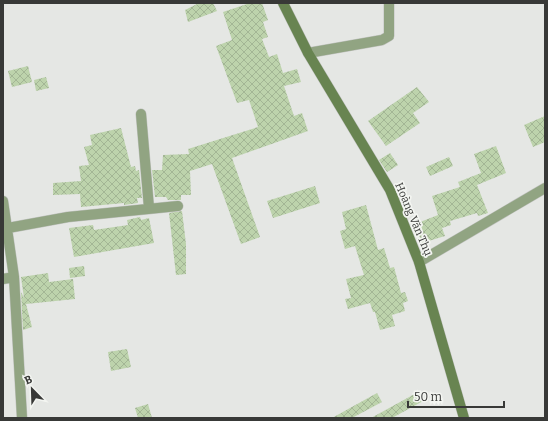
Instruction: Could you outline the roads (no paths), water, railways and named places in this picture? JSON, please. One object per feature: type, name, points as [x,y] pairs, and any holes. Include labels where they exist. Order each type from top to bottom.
[{"type":"main road","name":"Hoàng Văn Thụ","points":[[283,3],[308,53],[390,190],[419,262],[464,418]]},
{"type":"street","points":[[308,53],[382,40],[389,36],[389,3]]},
{"type":"street","points":[[141,114],[149,208]]},
{"type":"street","points":[[419,262],[545,188]]},
{"type":"street","points":[[3,201],[14,277],[22,418]]},
{"type":"street","points":[[8,228],[68,217],[178,206]]},
{"type":"street","points":[[3,279],[14,277]]}]
